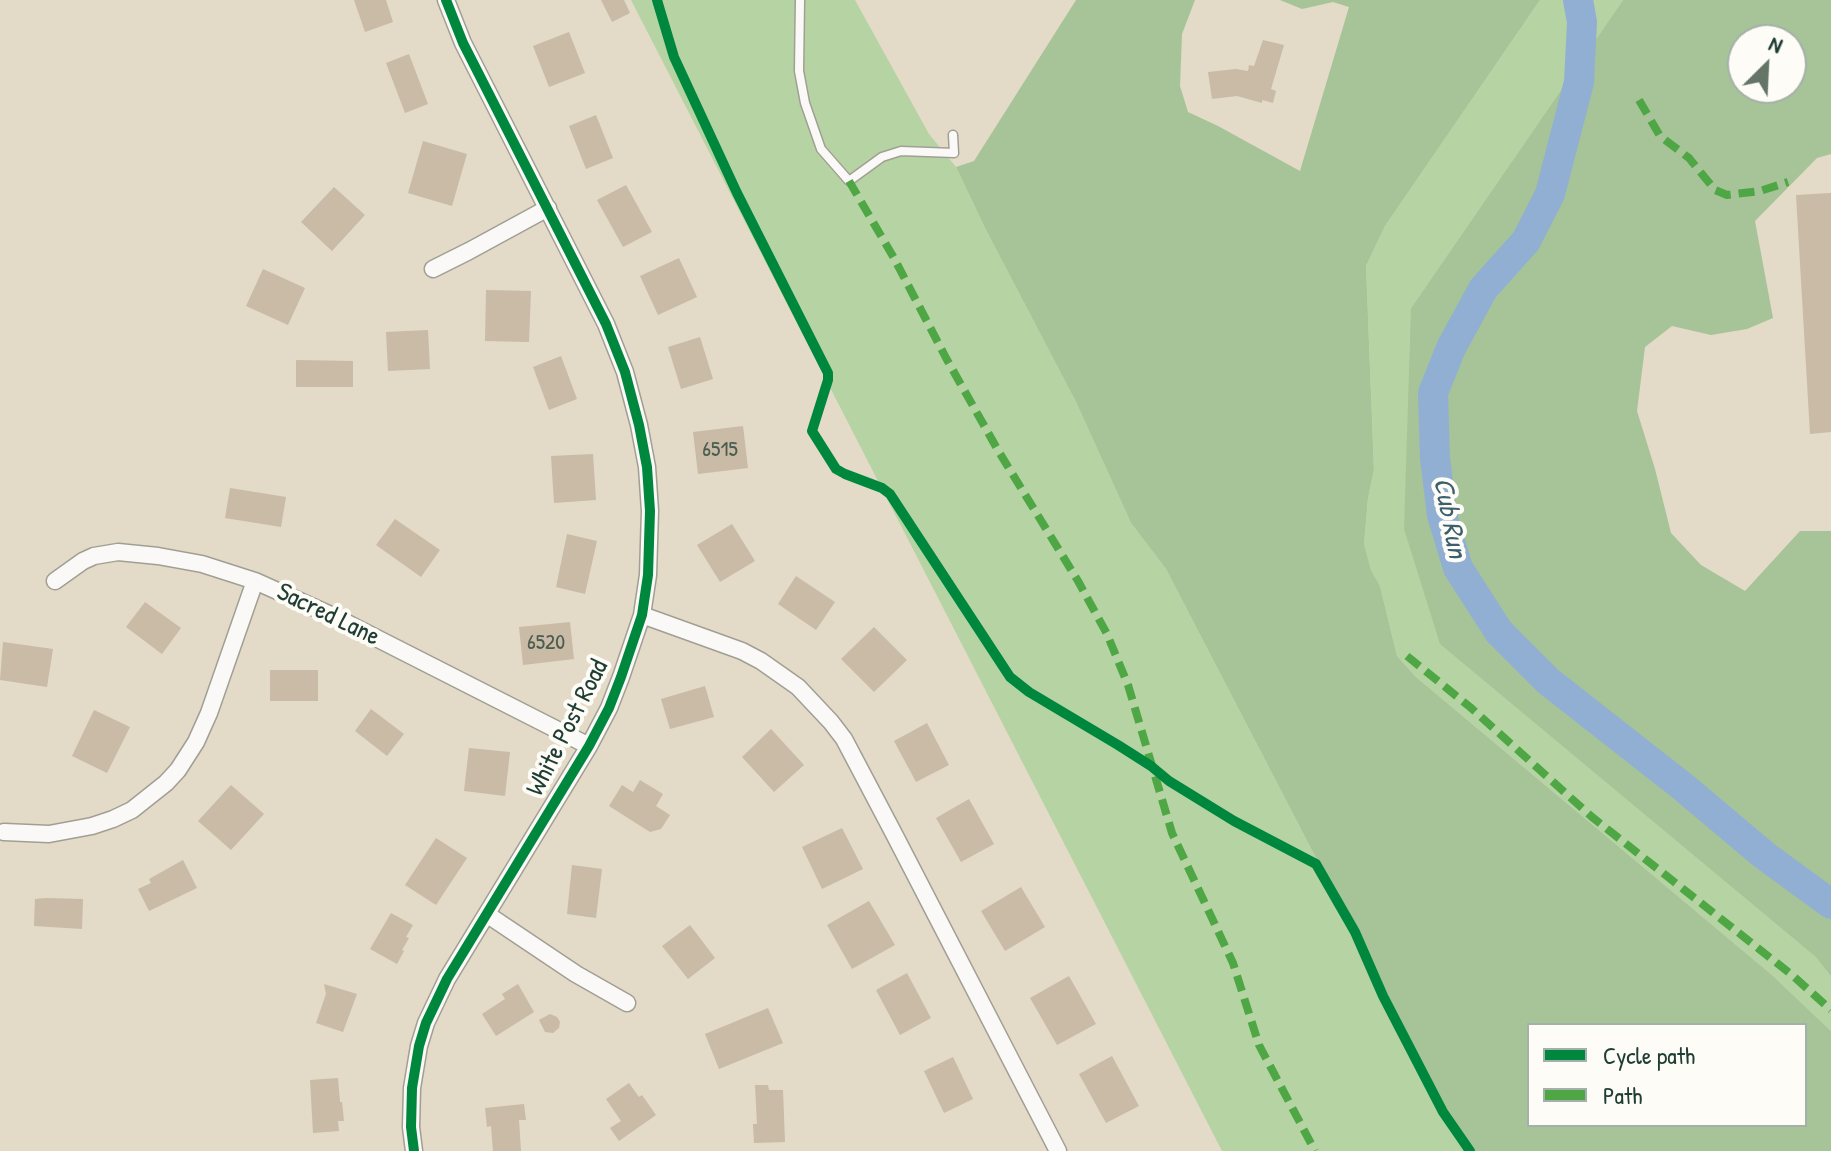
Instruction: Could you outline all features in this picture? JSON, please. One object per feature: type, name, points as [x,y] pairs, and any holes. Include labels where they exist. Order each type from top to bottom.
[{"type":"street","name":"White Post Road","points":[[414,1151],[412,1088],[426,1023],[447,979],[609,708],[642,615],[648,575],[650,511],[647,467],[639,425],[625,372],[606,324],[463,43],[446,0]]},
{"type":"street","points":[[433,269],[548,208]]},
{"type":"street","name":"Sacred Lane","points":[[55,581],[83,561],[118,552],[202,564],[255,581],[333,616],[589,746]]},
{"type":"street","points":[[4,832],[49,834],[92,826],[132,810],[166,783],[190,751],[202,728],[255,581]]},
{"type":"street","points":[[642,615],[742,651],[761,661],[798,687],[831,722],[844,739],[1058,1151]]},
{"type":"street","points":[[488,915],[576,974],[627,1003]]},
{"type":"lane","points":[[800,0],[799,71],[805,103],[821,149],[849,181],[882,157],[901,151],[954,153],[953,135]]},
{"type":"green space","points":[[631,0],[855,0],[929,134],[956,167],[1076,402],[1131,523],[1166,569],[1468,1151],[1222,1151]]},
{"type":"green space","points":[[1076,0],[1195,0],[1182,34],[1180,86],[1188,112],[1300,171],[1349,7],[1333,2],[1302,9],[1280,0],[1540,0],[1385,226],[1366,266],[1374,470],[1364,544],[1371,570],[1380,586],[1397,656],[1416,677],[1772,975],[1831,1031],[1831,1151],[1468,1151],[1166,569],[1131,523],[1076,402],[956,167],[974,161]]},
{"type":"green space","points":[[1540,0],[1623,0],[1411,308],[1831,946],[1831,1031],[1772,975],[1416,677],[1397,656],[1380,586],[1371,570],[1364,544],[1374,470],[1366,266],[1385,226]]},
{"type":"green space","points":[[1623,0],[1831,0],[1831,154],[1817,158],[1755,221],[1773,318],[1747,329],[1711,335],[1672,326],[1645,347],[1637,411],[1671,533],[1701,565],[1745,591],[1800,531],[1831,531],[1831,976],[1816,957],[1440,644],[1404,529],[1411,308]]},
{"type":"building","points":[[354,0],[386,0],[393,22],[365,32]]},
{"type":"building","points":[[601,0],[624,0],[630,13],[612,22]]},
{"type":"building","points":[[569,32],[585,73],[549,87],[533,46]]},
{"type":"building","points":[[1263,40],[1284,45],[1271,89],[1276,91],[1273,103],[1237,96],[1212,99],[1208,72],[1248,71],[1249,65],[1254,66]]},
{"type":"building","points":[[409,54],[428,104],[405,113],[386,63]]},
{"type":"building","points":[[596,115],[613,158],[586,169],[569,126]]},
{"type":"building","points":[[423,141],[467,154],[452,206],[408,193]]},
{"type":"building","points":[[626,185],[652,232],[623,247],[597,200]]},
{"type":"building","points":[[334,187],[365,215],[332,251],[301,222]]},
{"type":"building","points":[[1831,193],[1831,432],[1810,434],[1796,195]]},
{"type":"building","points":[[679,258],[697,297],[658,315],[640,276]]},
{"type":"building","points":[[263,269],[305,288],[288,325],[246,306]]},
{"type":"building","points":[[486,290],[531,291],[529,342],[485,341]]},
{"type":"building","points":[[428,330],[430,369],[388,371],[386,332]]},
{"type":"building","points":[[700,337],[713,379],[681,389],[668,347]]},
{"type":"building","points":[[561,356],[577,399],[549,410],[533,367]]},
{"type":"building","points":[[296,360],[353,361],[353,387],[296,387]]},
{"type":"building","points":[[743,426],[748,468],[698,474],[693,432]]},
{"type":"building","points":[[593,454],[596,500],[554,503],[551,456]]},
{"type":"building","points":[[230,488],[286,497],[281,527],[225,518]]},
{"type":"building","points":[[395,519],[440,550],[421,577],[376,545]]},
{"type":"building","points":[[732,524],[755,561],[720,582],[697,545]]},
{"type":"building","points":[[567,534],[597,541],[585,594],[556,587]]},
{"type":"building","points":[[796,576],[835,602],[816,630],[778,604]]},
{"type":"building","points":[[145,602],[181,628],[162,654],[126,627]]},
{"type":"building","points":[[570,622],[574,659],[523,665],[519,627]]},
{"type":"building","points":[[874,627],[907,660],[874,692],[841,659]]},
{"type":"building","points":[[3,642],[53,649],[47,687],[0,680]]},
{"type":"building","points":[[270,670],[318,670],[318,701],[270,701]]},
{"type":"building","points":[[705,686],[714,717],[670,729],[661,699]]},
{"type":"building","points":[[371,709],[404,734],[387,756],[355,731]]},
{"type":"building","points":[[94,710],[130,727],[107,773],[72,756]]},
{"type":"building","points":[[927,723],[949,765],[916,782],[894,741]]},
{"type":"building","points":[[771,729],[804,765],[774,792],[742,757]]},
{"type":"building","points":[[469,748],[510,752],[505,796],[464,791]]},
{"type":"building","points":[[640,780],[663,794],[656,806],[670,815],[661,829],[650,832],[609,806],[622,785],[633,792]]},
{"type":"building","points":[[231,785],[264,814],[231,850],[198,821]]},
{"type":"building","points":[[969,799],[994,844],[961,862],[936,818]]},
{"type":"building","points":[[842,828],[863,869],[822,889],[802,847]]},
{"type":"building","points":[[436,838],[467,858],[436,905],[405,885]]},
{"type":"building","points":[[183,860],[197,888],[149,911],[138,889],[151,883],[149,879]]},
{"type":"building","points":[[572,865],[602,869],[596,918],[567,914]]},
{"type":"building","points":[[1021,887],[1045,927],[1005,951],[981,911]]},
{"type":"building","points":[[35,899],[83,899],[82,929],[34,926]]},
{"type":"building","points":[[869,901],[895,945],[852,969],[827,925]]},
{"type":"building","points":[[391,913],[413,925],[397,964],[370,949]]},
{"type":"building","points":[[690,925],[715,958],[688,979],[662,946]]},
{"type":"building","points":[[907,973],[931,1018],[900,1035],[876,990]]},
{"type":"building","points":[[1069,976],[1096,1024],[1057,1045],[1030,998]]},
{"type":"building","points":[[324,984],[357,994],[343,1032],[316,1023],[326,994]]},
{"type":"building","points":[[518,984],[534,1012],[496,1036],[482,1014],[505,999],[502,994]]},
{"type":"building","points":[[768,1008],[783,1043],[719,1069],[705,1034]]},
{"type":"building","points":[[550,1014],[560,1022],[553,1033],[545,1032],[539,1020]]},
{"type":"building","points":[[1112,1056],[1139,1106],[1106,1123],[1079,1074]]},
{"type":"building","points":[[953,1057],[973,1099],[944,1113],[924,1071]]},
{"type":"building","points":[[338,1078],[344,1121],[338,1121],[339,1131],[313,1133],[310,1080]]},
{"type":"building","points":[[629,1083],[656,1115],[619,1141],[610,1128],[621,1121],[606,1099]]},
{"type":"building","points":[[755,1085],[768,1085],[769,1090],[783,1090],[785,1142],[754,1143],[753,1124],[757,1124]]},
{"type":"building","points":[[524,1104],[526,1120],[519,1120],[521,1151],[493,1151],[491,1126],[487,1127],[485,1108]]},
{"type":"waterway","name":"Cub Run","points":[[1578,0],[1582,22],[1579,82],[1550,194],[1526,241],[1483,289],[1451,348],[1433,393],[1435,458],[1442,515],[1458,568],[1499,632],[1548,681],[1764,855],[1831,904]]},
{"type":"marked path","points":[[1639,100],[1660,136],[1689,158],[1715,190],[1727,195],[1760,191],[1788,182]]},
{"type":"marked path","points":[[849,181],[999,452],[1107,634],[1128,685],[1172,833],[1233,963],[1259,1045],[1315,1151]]},
{"type":"marked path","points":[[1407,656],[1470,707],[1592,817],[1792,975],[1831,1010]]},
{"type":"cycle path","points":[[414,1151],[412,1088],[426,1023],[447,979],[609,708],[642,615],[648,575],[650,511],[647,467],[639,425],[625,372],[606,324],[463,43],[446,0]]},
{"type":"cycle path","points":[[657,0],[674,57],[737,193],[828,373],[812,431],[836,469],[890,494],[1010,677],[1234,821],[1316,864],[1355,932],[1383,996],[1443,1112],[1470,1151]]}]
